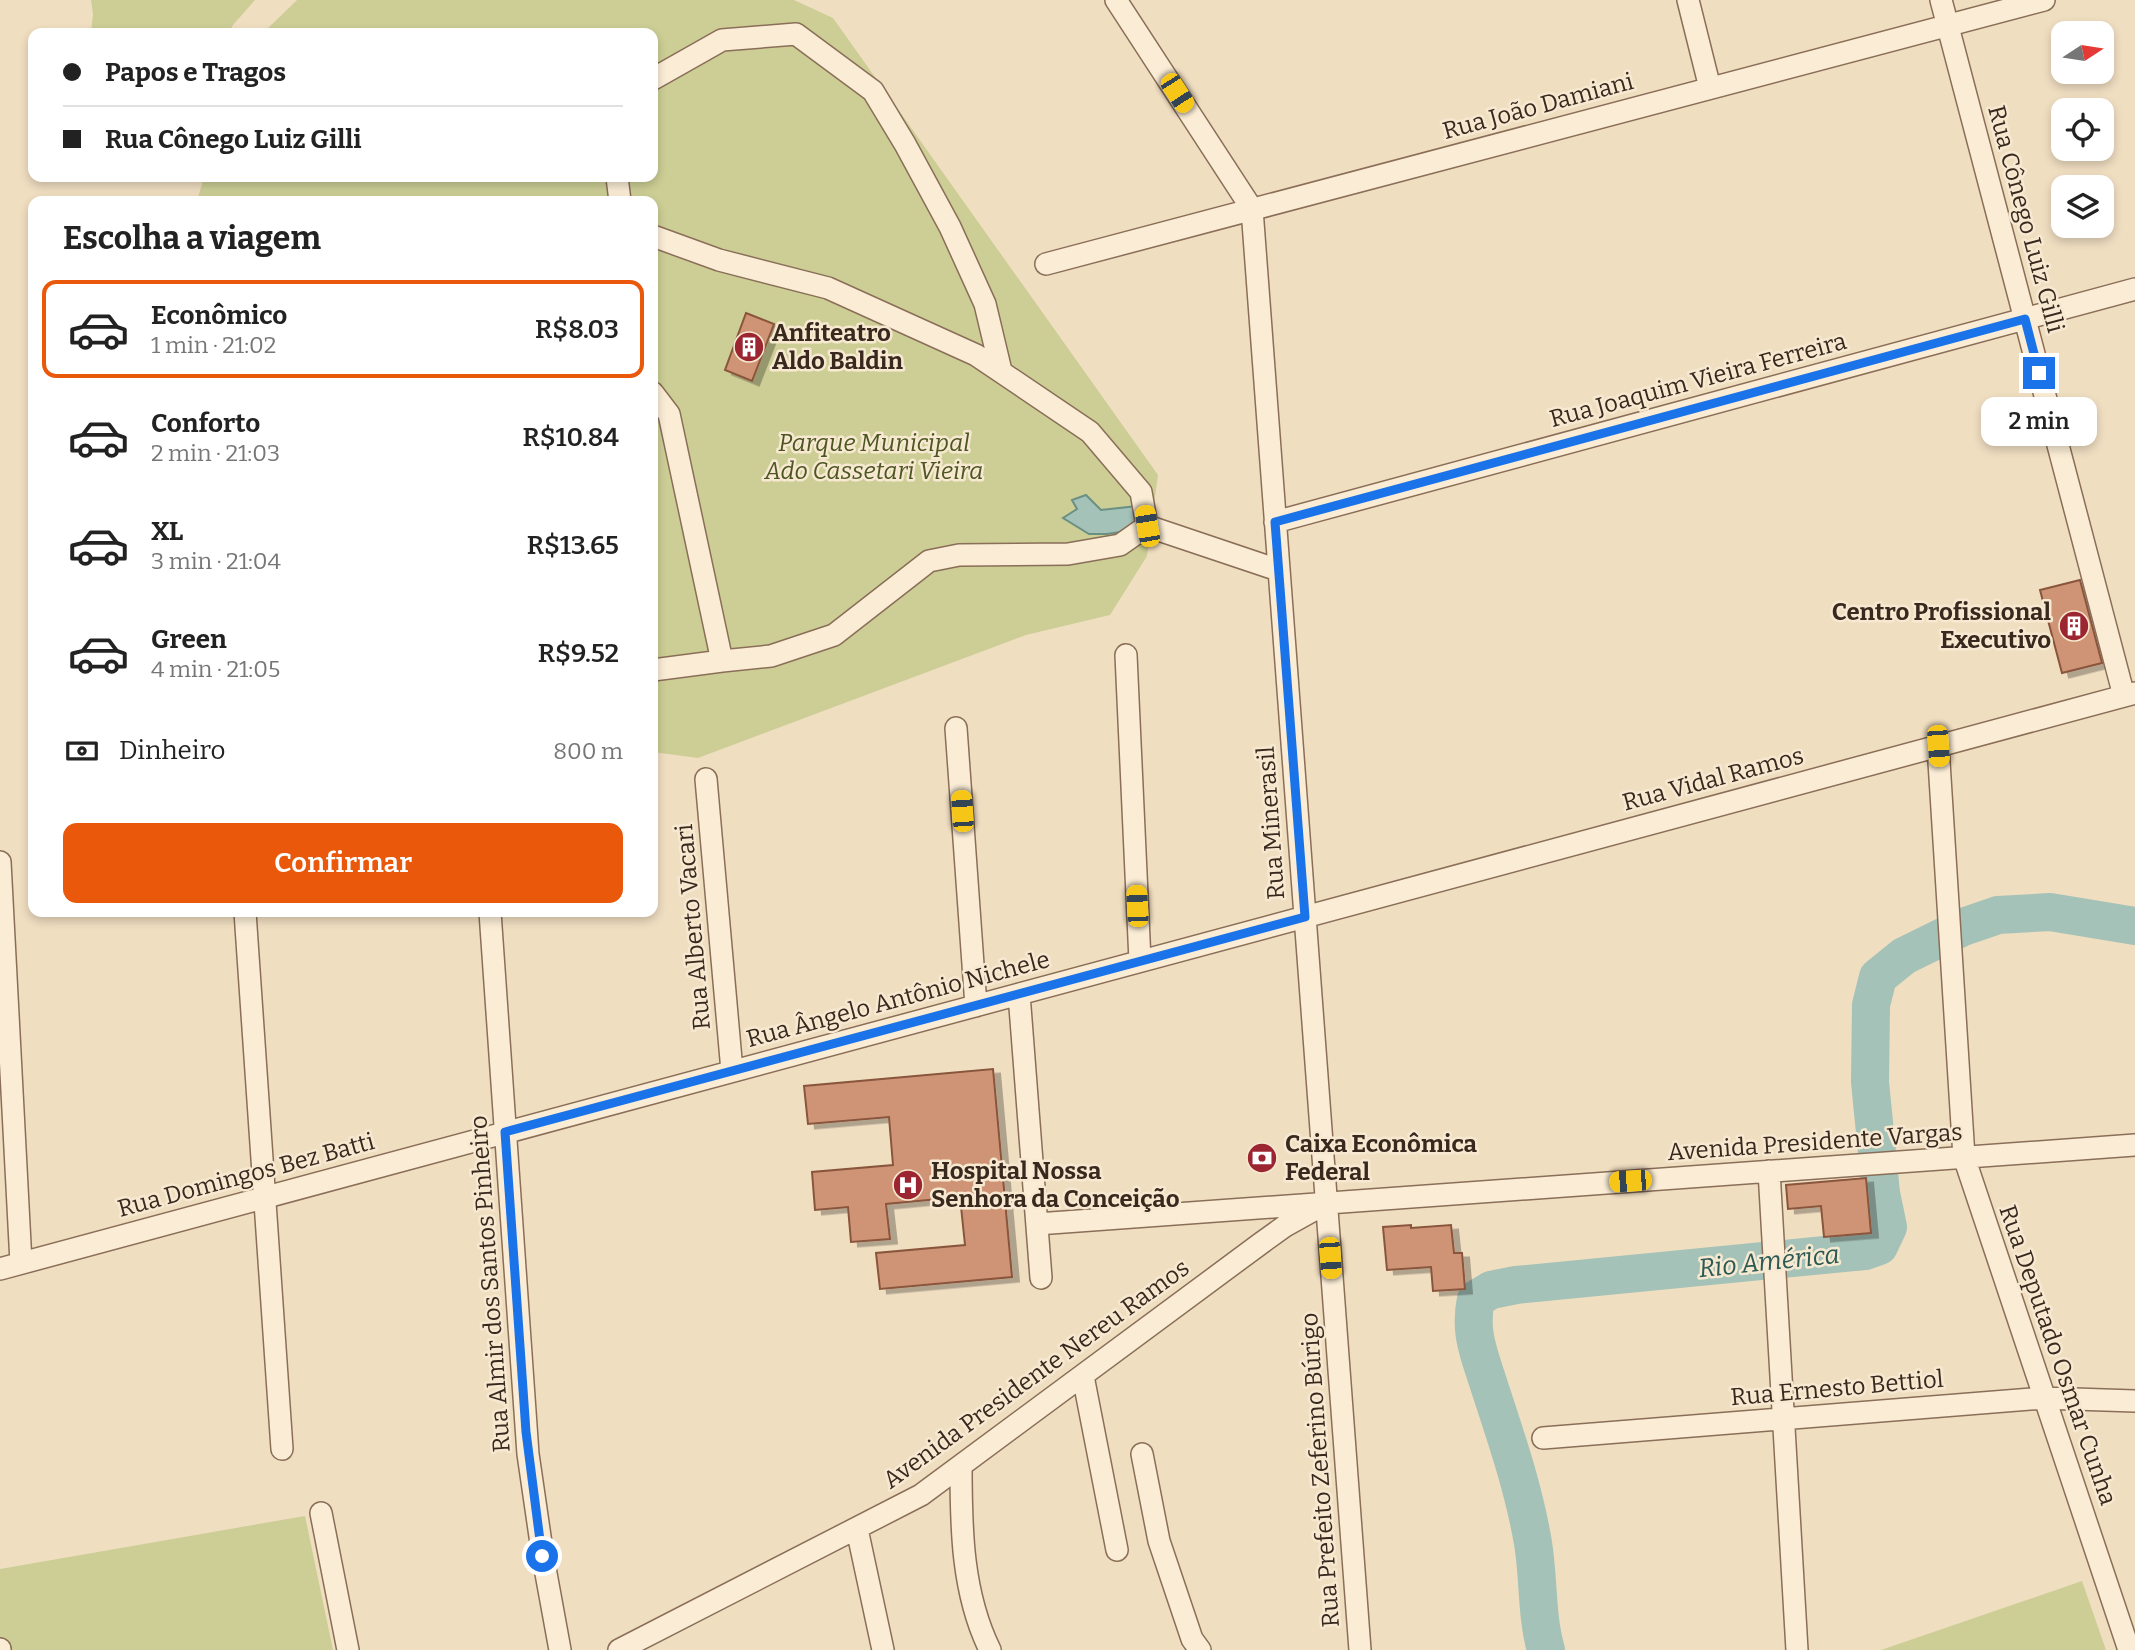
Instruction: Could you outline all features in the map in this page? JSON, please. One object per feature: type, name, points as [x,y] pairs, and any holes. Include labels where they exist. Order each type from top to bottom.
[{"type":"street","points":[[1116,0],[1252,209]]},
{"type":"street","points":[[1688,0],[1710,88]]},
{"type":"street","name":"Rua Cônego Luiz Gilli","points":[[1941,0],[2025,319],[2129,694]]},
{"type":"street","name":"Rua João Damiani","points":[[1046,264],[2044,0]]},
{"type":"street","points":[[658,76],[722,40],[796,34],[873,91],[950,227],[985,304],[1001,371]]},
{"type":"street","name":"Rua Minerasil","points":[[1252,209],[1326,1203]]},
{"type":"street","points":[[658,242],[828,288],[976,355],[1090,432],[1141,492],[1147,526]]},
{"type":"street","name":"Rua Joaquim Vieira Ferreira","points":[[1275,522],[2135,289]]},
{"type":"street","points":[[658,400],[669,414],[722,660]]},
{"type":"street","points":[[1147,526],[1278,570]]},
{"type":"street","points":[[658,669],[771,656],[834,635],[929,561],[960,555],[1068,554],[1121,545],[1147,526]]},
{"type":"street","points":[[1126,655],[1140,961]]},
{"type":"street","name":"Rua Vidal Ramos","points":[[1305,917],[2129,694]]},
{"type":"street","points":[[956,728],[976,1006]]},
{"type":"street","name":"Rua Deputado Osmar Cunha","points":[[1938,746],[1964,1157],[2129,1650]]},
{"type":"street","name":"Rua Alberto Vacari","points":[[706,779],[732,1072]]},
{"type":"street","points":[[0,862],[21,1264]]},
{"type":"street","points":[[245,917],[282,1449]]},
{"type":"street","name":"Rua Almir dos Santos Pinheiro","points":[[490,917],[528,1454],[542,1556],[560,1650]]},
{"type":"street","name":"Rua Ângelo Antônio Nichele","points":[[505,1132],[1305,917]]},
{"type":"street","points":[[1018,994],[1041,1278]]},
{"type":"street","name":"Rua Domingos Bez Batti","points":[[0,1269],[505,1132]]},
{"type":"street","name":"Avenida Presidente Vargas","points":[[1037,1224],[2135,1145]]},
{"type":"street","points":[[1769,1171],[1797,1650]]},
{"type":"street","name":"Avenida Presidente Nereu Ramos","points":[[619,1650],[920,1495],[1285,1226],[1326,1203]]},
{"type":"street","name":"Rua Prefeito Zeferino Búrigo","points":[[1326,1203],[1360,1650]]},
{"type":"street","points":[[1083,1376],[1117,1549]]},
{"type":"street","name":"Rua Ernesto Bettiol","points":[[1544,1438],[2044,1398],[2135,1401]]},
{"type":"street","points":[[1142,1454],[1159,1541],[1192,1639],[1200,1650]]},
{"type":"street","points":[[961,1466],[961,1510],[969,1592],[980,1629],[990,1650]]},
{"type":"street","points":[[321,1513],[348,1650]]},
{"type":"street","points":[[857,1529],[883,1650]]},
{"type":"green space","points":[[91,0],[255,0],[232,28],[92,28]]},
{"type":"green space","name":"Parque Municipal Ado Cassetari Vieira","points":[[297,0],[794,0],[833,18],[1158,475],[1147,556],[1110,615],[1026,635],[698,758],[658,753],[658,196],[198,196],[203,182],[658,182],[658,28],[268,28]]},
{"type":"green space","points":[[305,1516],[333,1650],[0,1650],[0,1569]]},
{"type":"green space","points":[[2082,1581],[2106,1650],[1881,1650]]},
{"type":"water","points":[[1086,495],[1101,510],[1138,506],[1134,530],[1089,534],[1063,518],[1077,509],[1072,500]]},
{"type":"building","name":"Anfiteatro Aldo Baldin","points":[[746,313],[774,324],[752,381],[725,370]]},
{"type":"building","name":"Centro Profissional Executivo","points":[[2080,580],[2102,663],[2062,673],[2040,590]]},
{"type":"building","name":"Hospital Nossa Senhora da Conceição","points":[[993,1069],[1012,1277],[880,1289],[876,1253],[965,1245],[960,1197],[886,1204],[890,1239],[851,1242],[848,1207],[815,1210],[812,1172],[893,1165],[889,1117],[808,1124],[804,1086]]},
{"type":"building","points":[[1866,1178],[1871,1233],[1824,1237],[1821,1206],[1788,1209],[1786,1185]]},
{"type":"building","points":[[1411,1225],[1411,1228],[1451,1225],[1454,1253],[1462,1253],[1465,1289],[1433,1291],[1431,1267],[1387,1270],[1383,1227]]},
{"type":"waterway","name":"Rio América","points":[[1546,1650],[1529,1521],[1477,1345],[1474,1328],[1476,1299],[1491,1290],[1516,1285],[1865,1251],[1879,1246],[1888,1227],[1881,1193],[1870,1082],[1871,1005],[1878,977],[1904,956],[1963,927],[1998,915],[2050,912],[2135,926]]},
{"type":"place","name":"Anfiteatro Aldo Baldin","points":[[749,347]]},
{"type":"place","name":"Centro Profissional Executivo","points":[[2074,626]]},
{"type":"place","name":"Caixa Econômica Federal","points":[[1262,1158]]},
{"type":"place","name":"Hospital Nossa Senhora da Conceição","points":[[908,1185]]},
{"type":"route","points":[[542,1556],[526,1432],[505,1132],[1305,917],[1275,522],[2025,319],[2039,373]]}]
